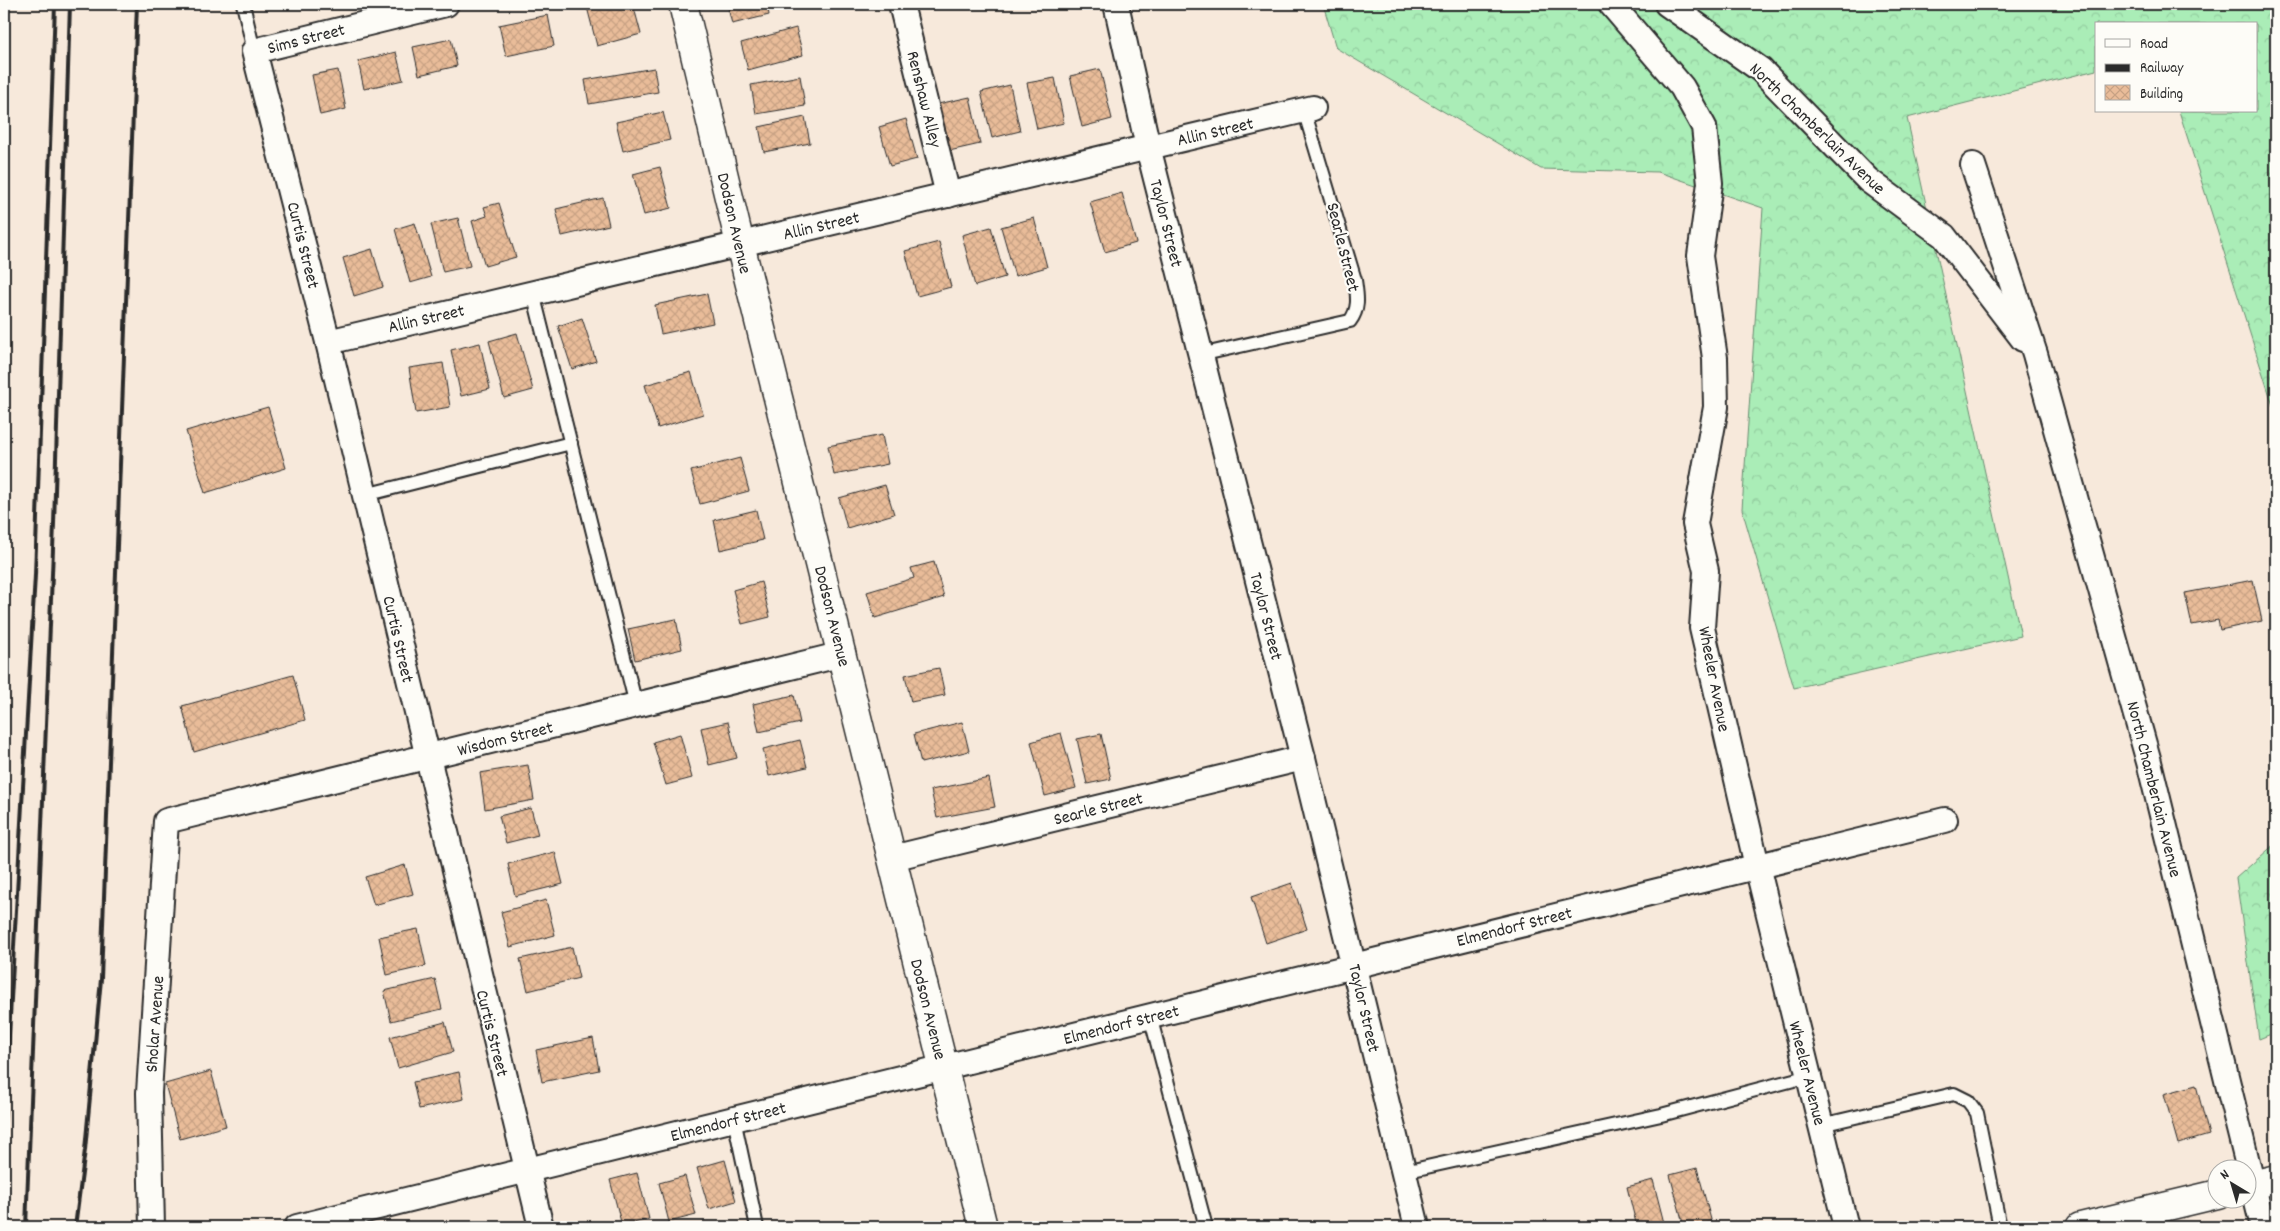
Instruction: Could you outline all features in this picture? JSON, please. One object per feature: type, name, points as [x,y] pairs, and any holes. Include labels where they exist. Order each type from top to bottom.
[{"type":"street","name":"Sims Street","points":[[254,51],[446,4]]},
{"type":"street","name":"Dodson Avenue","points":[[684,4],[740,244],[843,654],[983,1227]]},
{"type":"street","name":"Renshaw Alley","points":[[901,4],[948,195]]},
{"type":"street","name":"Taylor Street","points":[[1116,4],[1148,147],[1304,758],[1417,1227]]},
{"type":"street","name":"Wheeler Avenue","points":[[1611,4],[1682,88],[1704,127],[1710,183],[1700,256],[1715,358],[1716,407],[1695,524],[1706,571],[1702,628],[1757,866],[1846,1227]]},
{"type":"street","name":"North Chamberlain Avenue","points":[[1667,4],[1761,70],[1868,180],[1944,236],[2035,354]]},
{"type":"street","name":"Curtis Street","points":[[254,51],[328,342],[426,757],[541,1227]]},
{"type":"street","name":"Allin Street","points":[[328,342],[1308,109]]},
{"type":"street","name":"North Chamberlain Avenue","points":[[1973,165],[2035,354],[2149,762],[2259,1183],[2263,1227]]},
{"type":"street","name":"Wisdom Street","points":[[166,821],[843,654]]},
{"type":"street","name":"Searle Street","points":[[892,858],[1304,758]]},
{"type":"street","name":"Elmendorf Street","points":[[297,1227],[1945,820]]},
{"type":"street","name":"Sholar Avenue","points":[[152,1227],[149,1093],[166,821]]},
{"type":"street","points":[[2080,1227],[2208,1196]]},
{"type":"lane","points":[[243,4],[254,51]]},
{"type":"lane","name":"Searle Street","points":[[1200,356],[1350,321],[1356,313],[1358,301],[1354,280],[1308,109]]},
{"type":"lane","points":[[533,293],[636,705]]},
{"type":"lane","points":[[365,495],[571,442]]},
{"type":"lane","points":[[1150,1016],[1206,1227]]},
{"type":"lane","points":[[1404,1172],[1661,1115],[1809,1076]]},
{"type":"lane","points":[[1821,1125],[1954,1094],[1968,1101],[1977,1113],[2000,1227]]},
{"type":"lane","points":[[734,1119],[758,1227]]},
{"type":"green space","points":[[1323,4],[2276,4],[2276,415],[2179,112],[2258,112],[2258,22],[2095,22],[2095,70],[1907,118],[2021,636],[1794,688],[1742,509],[1763,208],[1658,172],[1541,169],[1336,48]]},
{"type":"green space","points":[[2276,843],[2276,1032],[2259,1039],[2236,878]]},
{"type":"building","points":[[599,4],[633,4],[641,34],[597,46],[587,7]]},
{"type":"building","points":[[727,4],[767,4],[769,15],[732,24]]},
{"type":"building","points":[[548,15],[554,46],[506,56],[499,25]]},
{"type":"building","points":[[796,28],[803,55],[748,70],[741,43]]},
{"type":"building","points":[[451,39],[457,66],[419,75],[413,47]]},
{"type":"building","points":[[396,52],[403,80],[364,89],[358,61]]},
{"type":"building","points":[[654,68],[658,92],[589,104],[585,80]]},
{"type":"building","points":[[1100,69],[1112,119],[1082,127],[1070,76]]},
{"type":"building","points":[[338,70],[346,109],[320,115],[312,75]]},
{"type":"building","points":[[800,76],[805,106],[756,114],[751,85]]},
{"type":"building","points":[[1055,78],[1064,123],[1037,129],[1027,83]]},
{"type":"building","points":[[1010,85],[1020,131],[992,138],[981,92]]},
{"type":"building","points":[[970,97],[980,144],[949,151],[938,104]]},
{"type":"building","points":[[663,112],[670,140],[623,151],[616,122]]},
{"type":"building","points":[[805,117],[810,143],[764,152],[759,127]]},
{"type":"building","points":[[906,119],[917,159],[890,166],[879,127]]},
{"type":"building","points":[[660,167],[671,208],[644,215],[633,174]]},
{"type":"building","points":[[1122,193],[1136,243],[1105,252],[1090,202]]},
{"type":"building","points":[[603,198],[609,225],[562,236],[556,209]]},
{"type":"building","points":[[499,203],[516,257],[485,266],[472,221],[487,216],[484,207]]},
{"type":"building","points":[[458,218],[470,266],[443,272],[431,224]]},
{"type":"building","points":[[1034,218],[1047,267],[1015,276],[1001,227]]},
{"type":"building","points":[[415,223],[431,277],[410,283],[395,229]]},
{"type":"building","points":[[991,227],[1005,277],[975,286],[962,235]]},
{"type":"building","points":[[939,242],[951,287],[917,296],[905,251]]},
{"type":"building","points":[[372,249],[383,287],[354,296],[343,258]]},
{"type":"building","points":[[707,294],[713,323],[661,334],[655,305]]},
{"type":"building","points":[[582,318],[596,361],[572,369],[558,326]]},
{"type":"building","points":[[517,333],[533,390],[504,398],[489,341]]},
{"type":"building","points":[[480,343],[490,389],[461,396],[451,350]]},
{"type":"building","points":[[443,363],[450,407],[416,413],[409,368]]},
{"type":"building","points":[[691,372],[703,414],[658,428],[645,385]]},
{"type":"building","points":[[268,407],[286,468],[205,493],[186,431]]},
{"type":"building","points":[[882,435],[888,464],[834,475],[828,446]]},
{"type":"building","points":[[740,458],[749,491],[700,504],[691,471]]},
{"type":"building","points":[[885,485],[894,514],[847,528],[839,498]]},
{"type":"building","points":[[756,510],[763,540],[720,550],[714,520]]},
{"type":"building","points":[[934,562],[944,597],[875,618],[867,592],[914,578],[911,568]]},
{"type":"building","points":[[2253,580],[2262,621],[2220,630],[2218,620],[2192,625],[2185,593]]},
{"type":"building","points":[[761,582],[770,617],[742,624],[733,590]]},
{"type":"building","points":[[676,619],[682,649],[635,660],[628,629]]},
{"type":"building","points":[[939,668],[945,695],[911,702],[905,675]]},
{"type":"building","points":[[293,675],[305,720],[194,752],[182,706]]},
{"type":"building","points":[[794,695],[800,723],[759,732],[753,704]]},
{"type":"building","points":[[728,722],[737,758],[709,765],[701,728]]},
{"type":"building","points":[[962,722],[969,751],[921,763],[914,734]]},
{"type":"building","points":[[1061,733],[1076,788],[1045,796],[1031,742]]},
{"type":"building","points":[[680,734],[692,778],[666,785],[653,742]]},
{"type":"building","points":[[1101,734],[1111,779],[1087,784],[1077,739]]},
{"type":"building","points":[[800,740],[807,767],[769,776],[763,749]]},
{"type":"building","points":[[528,765],[534,800],[485,809],[480,773]]},
{"type":"building","points":[[989,778],[995,807],[937,818],[931,790]]},
{"type":"building","points":[[531,808],[538,835],[506,843],[499,816]]},
{"type":"building","points":[[555,852],[563,884],[515,896],[508,864]]},
{"type":"building","points":[[405,865],[413,894],[374,905],[365,877]]},
{"type":"building","points":[[1292,883],[1307,929],[1266,943],[1251,897]]},
{"type":"building","points":[[546,900],[555,935],[510,947],[501,912]]},
{"type":"building","points":[[418,929],[426,966],[387,975],[379,937]]},
{"type":"building","points":[[572,947],[579,978],[528,991],[520,959]]},
{"type":"building","points":[[435,979],[442,1009],[391,1021],[384,991]]},
{"type":"building","points":[[445,1022],[453,1052],[398,1068],[390,1037]]},
{"type":"building","points":[[593,1038],[599,1070],[542,1082],[536,1050]]},
{"type":"building","points":[[211,1071],[226,1126],[180,1139],[165,1084]]},
{"type":"building","points":[[459,1072],[464,1099],[419,1109],[413,1082]]},
{"type":"building","points":[[2196,1085],[2209,1135],[2178,1144],[2164,1094]]},
{"type":"building","points":[[725,1160],[736,1201],[709,1209],[697,1168]]},
{"type":"building","points":[[1697,1168],[1713,1227],[1684,1227],[1670,1175]]},
{"type":"building","points":[[637,1173],[649,1219],[622,1226],[610,1180]]},
{"type":"building","points":[[685,1176],[696,1215],[669,1222],[659,1183]]},
{"type":"building","points":[[1653,1180],[1665,1227],[1637,1227],[1627,1187]]},
{"type":"railway","points":[[4,1123],[35,575],[55,4]]},
{"type":"railway","points":[[26,1227],[54,524],[70,4]]},
{"type":"railway","points":[[75,1227],[85,1150],[101,979],[137,4]]}]
